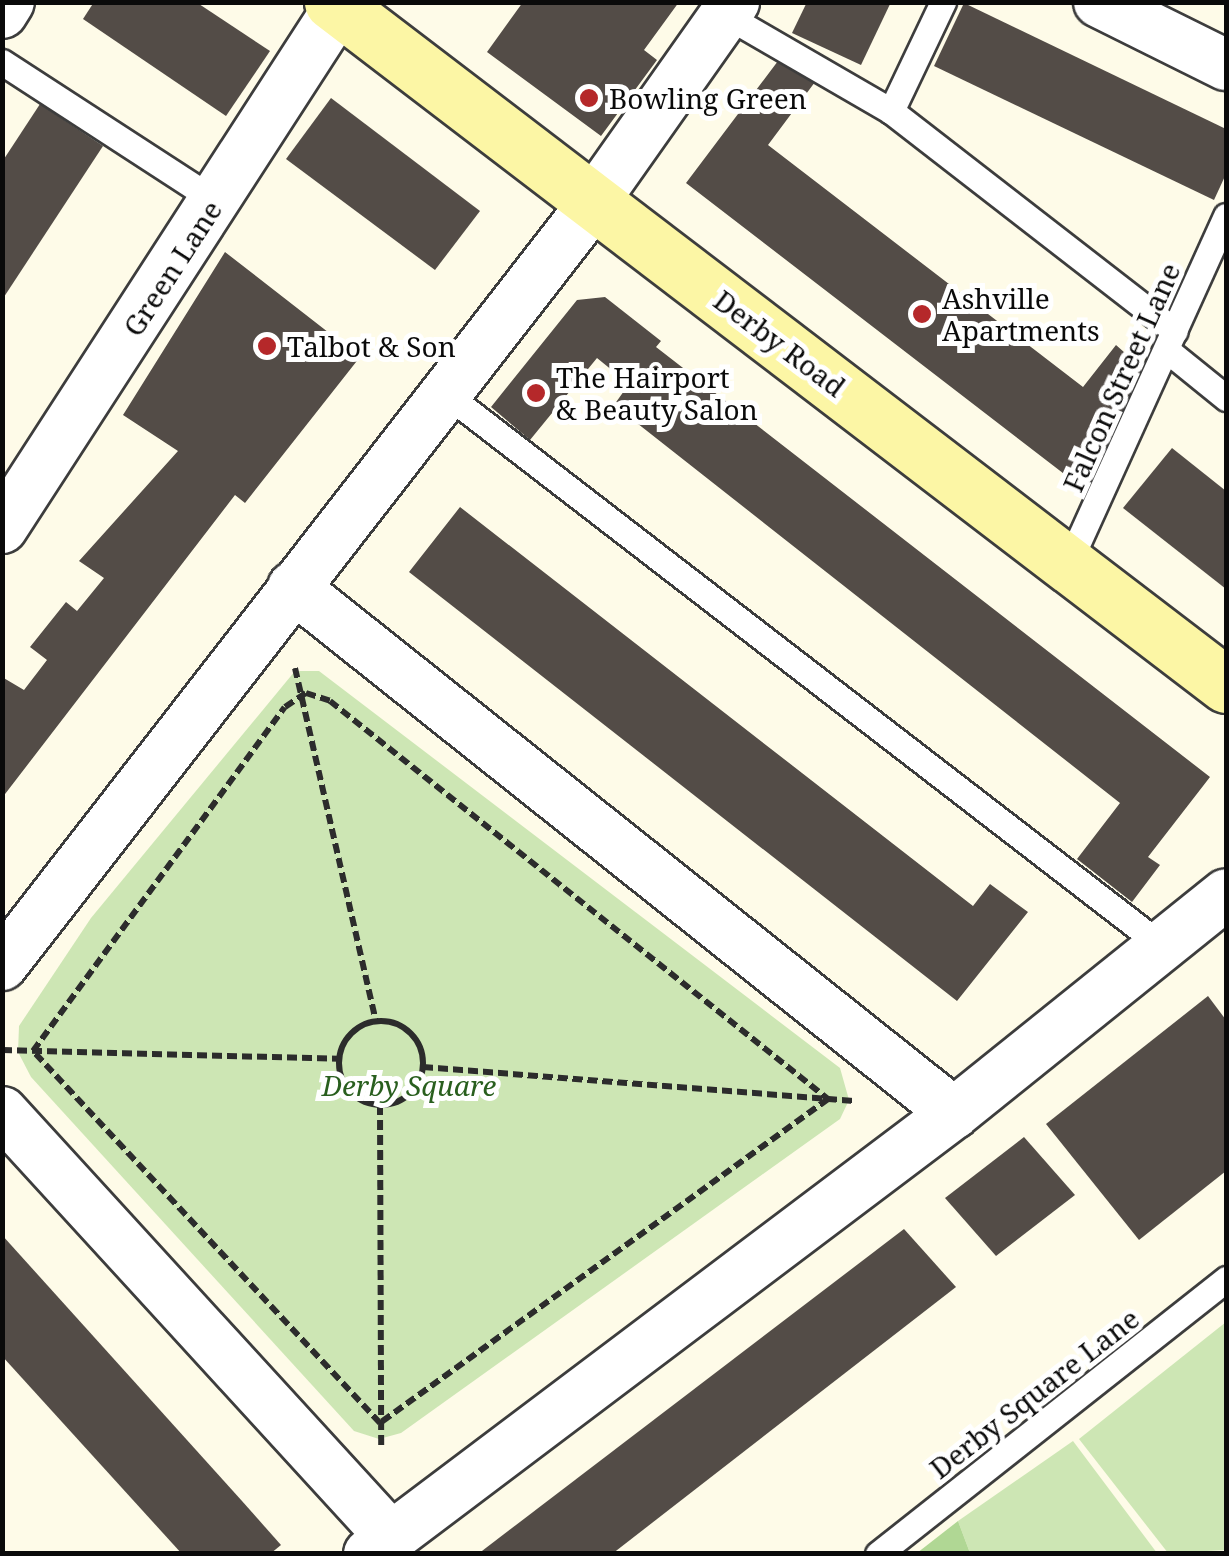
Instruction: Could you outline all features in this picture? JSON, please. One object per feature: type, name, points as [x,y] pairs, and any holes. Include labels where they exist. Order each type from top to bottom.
[{"type":"main road","name":"Derby Road","points":[[336,5],[1070,562],[1226,685]]},
{"type":"street","points":[[2,13],[9,2]]},
{"type":"street","points":[[1098,2],[1226,65]]},
{"type":"street","name":"Green Lane","points":[[2,528],[216,201],[336,5]]},
{"type":"street","points":[[2,965],[594,202],[730,9]]},
{"type":"street","points":[[293,587],[954,1112]]},
{"type":"street","points":[[2,1112],[380,1545],[954,1112],[1226,894]]},
{"type":"lane","points":[[891,111],[942,2]]},
{"type":"lane","points":[[730,9],[891,111],[1171,341],[1226,398]]},
{"type":"lane","points":[[2,62],[216,201]]},
{"type":"lane","name":"Falcon Street Lane","points":[[1070,562],[1226,216]]},
{"type":"lane","points":[[446,394],[1161,945]]},
{"type":"lane","name":"Derby Square Lane","points":[[878,1554],[1226,1279]]},
{"type":"path","points":[[293,587],[295,670],[306,693],[376,1022]]},
{"type":"path","points":[[33,1051],[286,707],[306,693]]},
{"type":"path","points":[[306,693],[346,714],[828,1099]]},
{"type":"path","points":[[376,1022],[410,1034],[423,1067],[404,1098],[380,1106],[354,1096],[338,1059],[351,1033],[376,1022]]},
{"type":"path","points":[[2,1050],[338,1059]]},
{"type":"path","points":[[33,1051],[380,1423]]},
{"type":"path","points":[[423,1067],[866,1102]]},
{"type":"path","points":[[380,1423],[828,1099]]},
{"type":"path","points":[[380,1106],[382,1458]]},
{"type":"green space","name":"Derby Square","points":[[295,671],[319,671],[840,1068],[849,1100],[840,1119],[401,1433],[379,1439],[354,1431],[31,1077],[18,1052],[19,1026],[91,918]]},
{"type":"green space","points":[[1226,1322],[1226,1550],[1168,1553],[1079,1439]]},
{"type":"green space","points":[[1073,1441],[1157,1553],[970,1553],[958,1521]]},
{"type":"green space","points":[[958,1521],[970,1553],[917,1553]]},
{"type":"building","points":[[94,2],[196,2],[270,51],[226,116],[83,19]]},
{"type":"building","name":"Bowling Green","points":[[523,2],[679,2],[644,50],[657,60],[601,136],[487,52]]},
{"type":"building","points":[[807,2],[891,2],[861,65],[792,33]]},
{"type":"building","points":[[964,3],[1226,129],[1226,174],[1214,200],[934,66]]},
{"type":"building","points":[[781,57],[815,82],[768,145],[1083,387],[1116,345],[1142,368],[1085,490],[686,183]]},
{"type":"building","points":[[331,98],[480,211],[435,270],[286,159]]},
{"type":"building","points":[[40,104],[103,146],[2,300],[2,162]]},
{"type":"building","points":[[225,252],[360,357],[245,503],[235,495],[2,798],[2,677],[24,690],[47,660],[30,647],[66,602],[77,611],[104,578],[79,561],[178,451],[123,415]]},
{"type":"building","points":[[605,297],[661,341],[656,347],[1210,777],[1148,857],[1160,865],[1132,902],[1077,859],[1120,803],[614,405],[629,384],[597,358],[530,440],[491,407],[577,300]]},
{"type":"building","points":[[1172,448],[1226,491],[1226,589],[1123,508]]},
{"type":"building","points":[[460,507],[973,906],[990,884],[1028,912],[957,1001],[409,572]]},
{"type":"building","points":[[1208,996],[1226,1020],[1226,1171],[1139,1240],[1046,1124]]},
{"type":"building","points":[[1024,1137],[1075,1195],[996,1256],[945,1198]]},
{"type":"building","points":[[904,1229],[956,1287],[612,1554],[478,1554]]},
{"type":"building","points":[[2,1235],[281,1545],[270,1554],[182,1554],[2,1356]]},
{"type":"place","name":"Bowling Green","points":[[589,98]]},
{"type":"place","name":"Ashville Apartments","points":[[922,314]]},
{"type":"place","name":"Talbot & Son","points":[[267,346]]},
{"type":"place","name":"The Hairport & Beauty Salon","points":[[536,393]]}]
